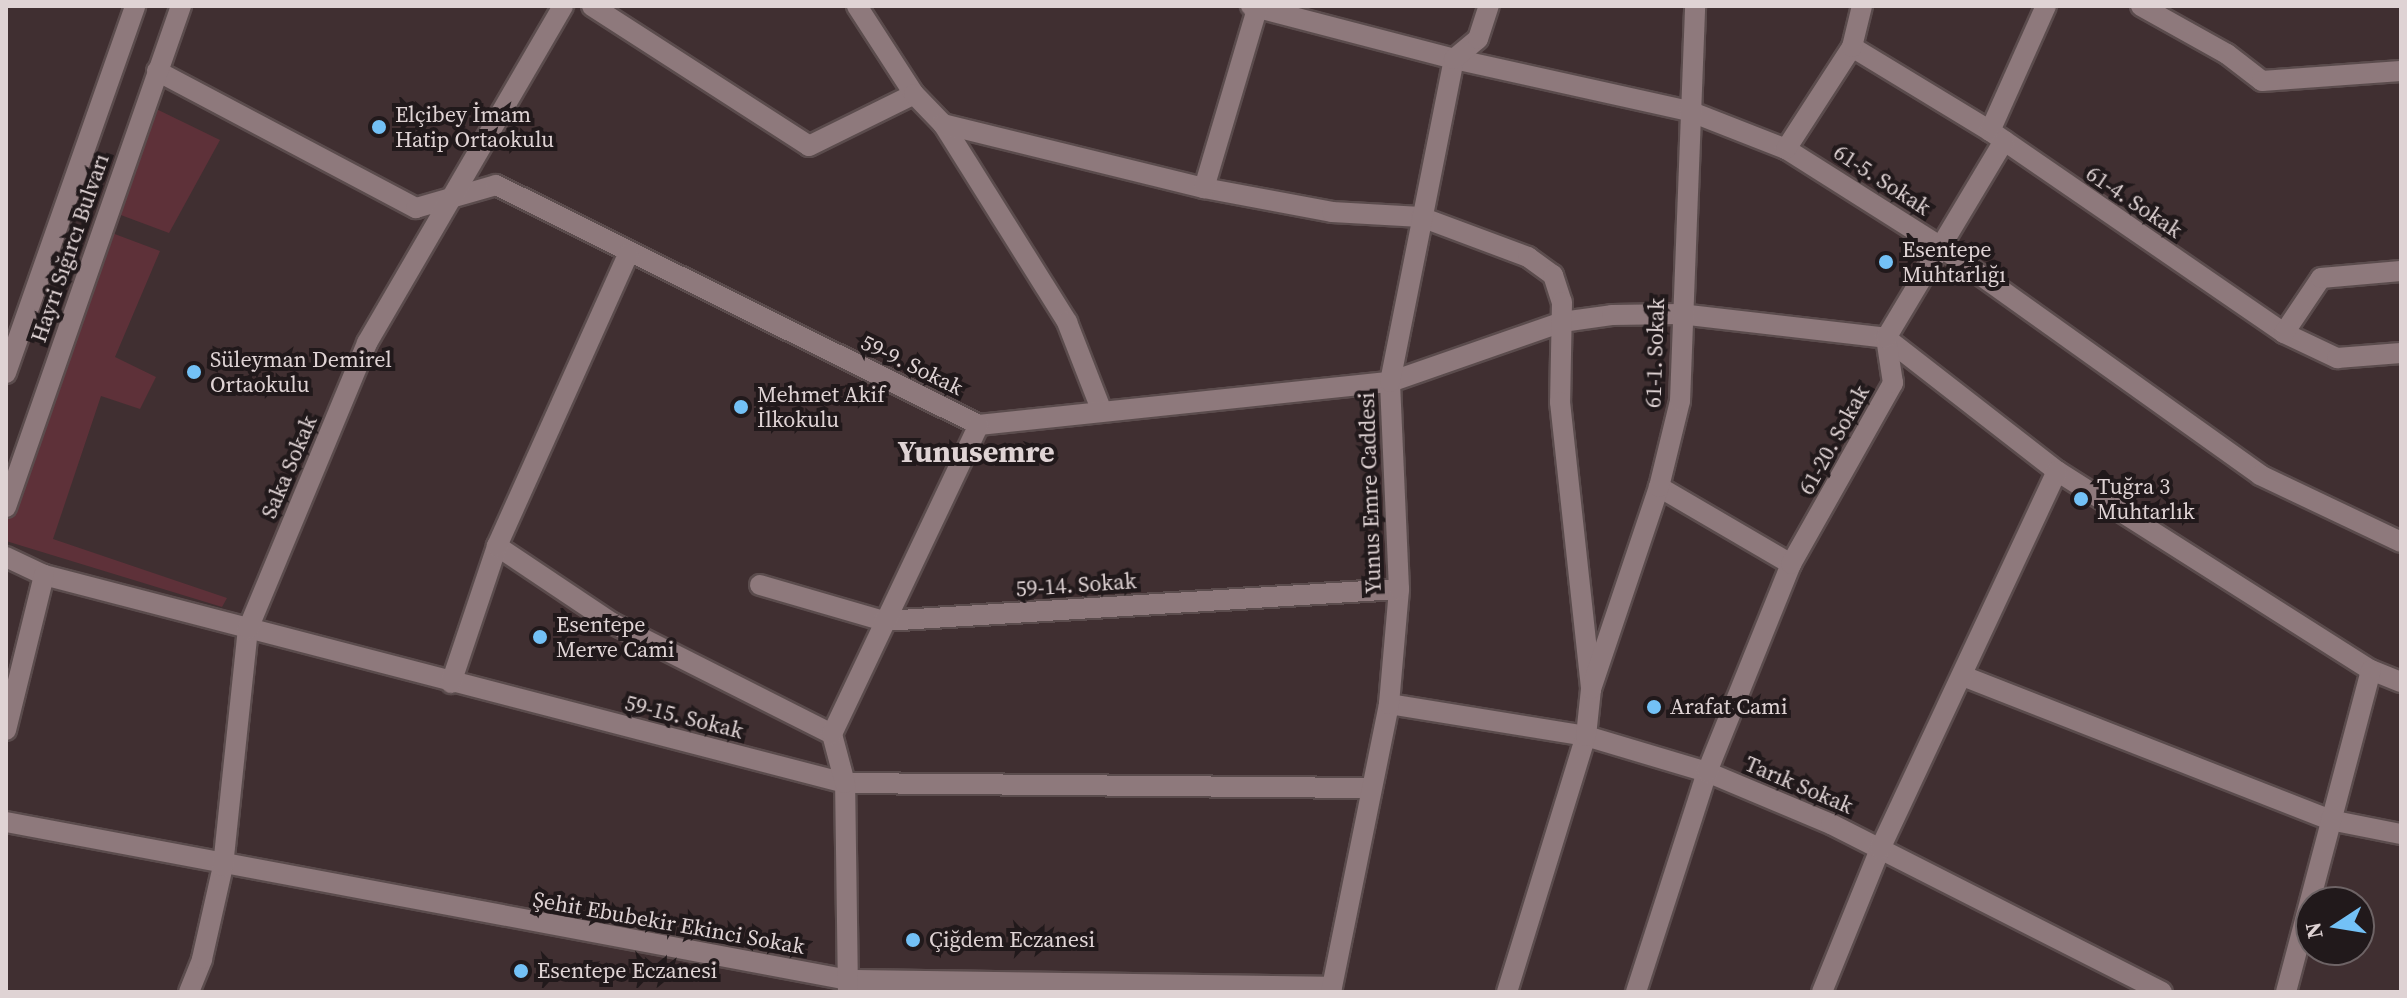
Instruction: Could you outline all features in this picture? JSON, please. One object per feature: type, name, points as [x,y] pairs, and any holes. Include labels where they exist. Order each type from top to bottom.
[{"type":"street","name":"Hayri Sığırcı Bulvarı","points":[[6,373],[135,6]]},
{"type":"street","name":"Hayri Sığırcı Bulvarı","points":[[6,507],[181,6]]},
{"type":"street","name":"Saka Sokak","points":[[189,992],[202,959],[223,866],[248,629],[367,343],[563,6]]},
{"type":"street","points":[[592,6],[809,146],[914,94]]},
{"type":"street","points":[[857,6],[914,94],[943,124],[1067,322],[1101,409]]},
{"type":"street","points":[[1204,188],[1255,6]]},
{"type":"street","name":"61-5. Sokak","points":[[1255,6],[1454,59],[1689,111],[1786,149],[1938,245],[2260,475],[2401,542]]},
{"type":"street","points":[[1454,59],[1478,39],[1489,6]]},
{"type":"street","name":"61-1. Sokak","points":[[1507,992],[1586,736],[1591,689],[1659,487],[1680,401],[1680,314],[1695,6]]},
{"type":"street","points":[[1786,149],[1852,47],[1862,6]]},
{"type":"street","points":[[2046,6],[1997,136],[1886,338],[2057,471],[2371,670],[2398,676]]},
{"type":"street","points":[[2141,6],[2227,54],[2262,81],[2401,71]]},
{"type":"street","name":"61-4. Sokak","points":[[1852,47],[1997,136],[2284,333],[2337,358],[2401,353]]},
{"type":"street","name":"Yunus Emre Caddesi","points":[[1332,989],[1389,704],[1399,589],[1390,382],[1454,59]]},
{"type":"street","name":"59-9. Sokak","points":[[157,71],[416,208],[496,185],[628,254],[979,425],[1101,409],[1390,382],[1562,322],[1680,314],[1886,338]]},
{"type":"street","points":[[943,124],[1204,188],[1332,212],[1421,217],[1528,257],[1553,275],[1562,322],[1560,402],[1591,689]]},
{"type":"street","points":[[451,683],[497,546],[628,254]]},
{"type":"street","points":[[2284,333],[2321,278],[2401,271]]},
{"type":"street","name":"61-20. Sokak","points":[[1636,992],[1707,772],[1791,564],[1893,383],[1886,338]]},
{"type":"street","points":[[848,986],[845,783],[832,734],[979,425]]},
{"type":"street","points":[[1822,992],[1880,849],[2057,471]]},
{"type":"street","points":[[1659,487],[1791,564]]},
{"type":"street","points":[[497,546],[612,623],[832,734]]},
{"type":"street","name":"59-15. Sokak","points":[[6,557],[44,575],[845,783],[1370,788]]},
{"type":"street","points":[[6,730],[44,575]]},
{"type":"street","name":"59-14. Sokak","points":[[760,585],[884,621],[1399,589]]},
{"type":"street","points":[[2286,992],[2371,670]]},
{"type":"street","points":[[1963,676],[2330,820],[2401,834]]},
{"type":"street","name":"Tarık Sokak","points":[[1389,704],[1586,736],[1707,772],[1880,849],[2162,992]]},
{"type":"street","name":"Şehit Ebubekir Ekinci Sokak","points":[[6,822],[848,986],[1332,989]]},
{"type":"shaded area","points":[[146,104],[220,140],[169,233],[110,211]]},
{"type":"shaded area","points":[[104,230],[160,251],[115,357],[156,377],[140,409],[101,396],[53,539],[227,598],[222,607],[6,541],[6,525]]},
{"type":"place","name":"Elçibey İmam Hatip Ortaokulu","points":[[379,127]]},
{"type":"place","name":"Esentepe Muhtarlığı","points":[[1886,262]]},
{"type":"place","name":"Süleyman Demirel Ortaokulu","points":[[194,372]]},
{"type":"place","name":"Mehmet Akif İlkokulu","points":[[741,407]]},
{"type":"place","name":"Tuğra 3 Muhtarlık","points":[[2081,499]]},
{"type":"place","name":"Esentepe Merve Cami","points":[[540,637]]},
{"type":"place","name":"Arafat Cami","points":[[1654,707]]},
{"type":"place","name":"Çiğdem Eczanesi","points":[[913,940]]},
{"type":"place","name":"Esentepe Eczanesi","points":[[521,971]]},
{"type":"district","name":"Yunusemre","points":[[976,452]]}]
